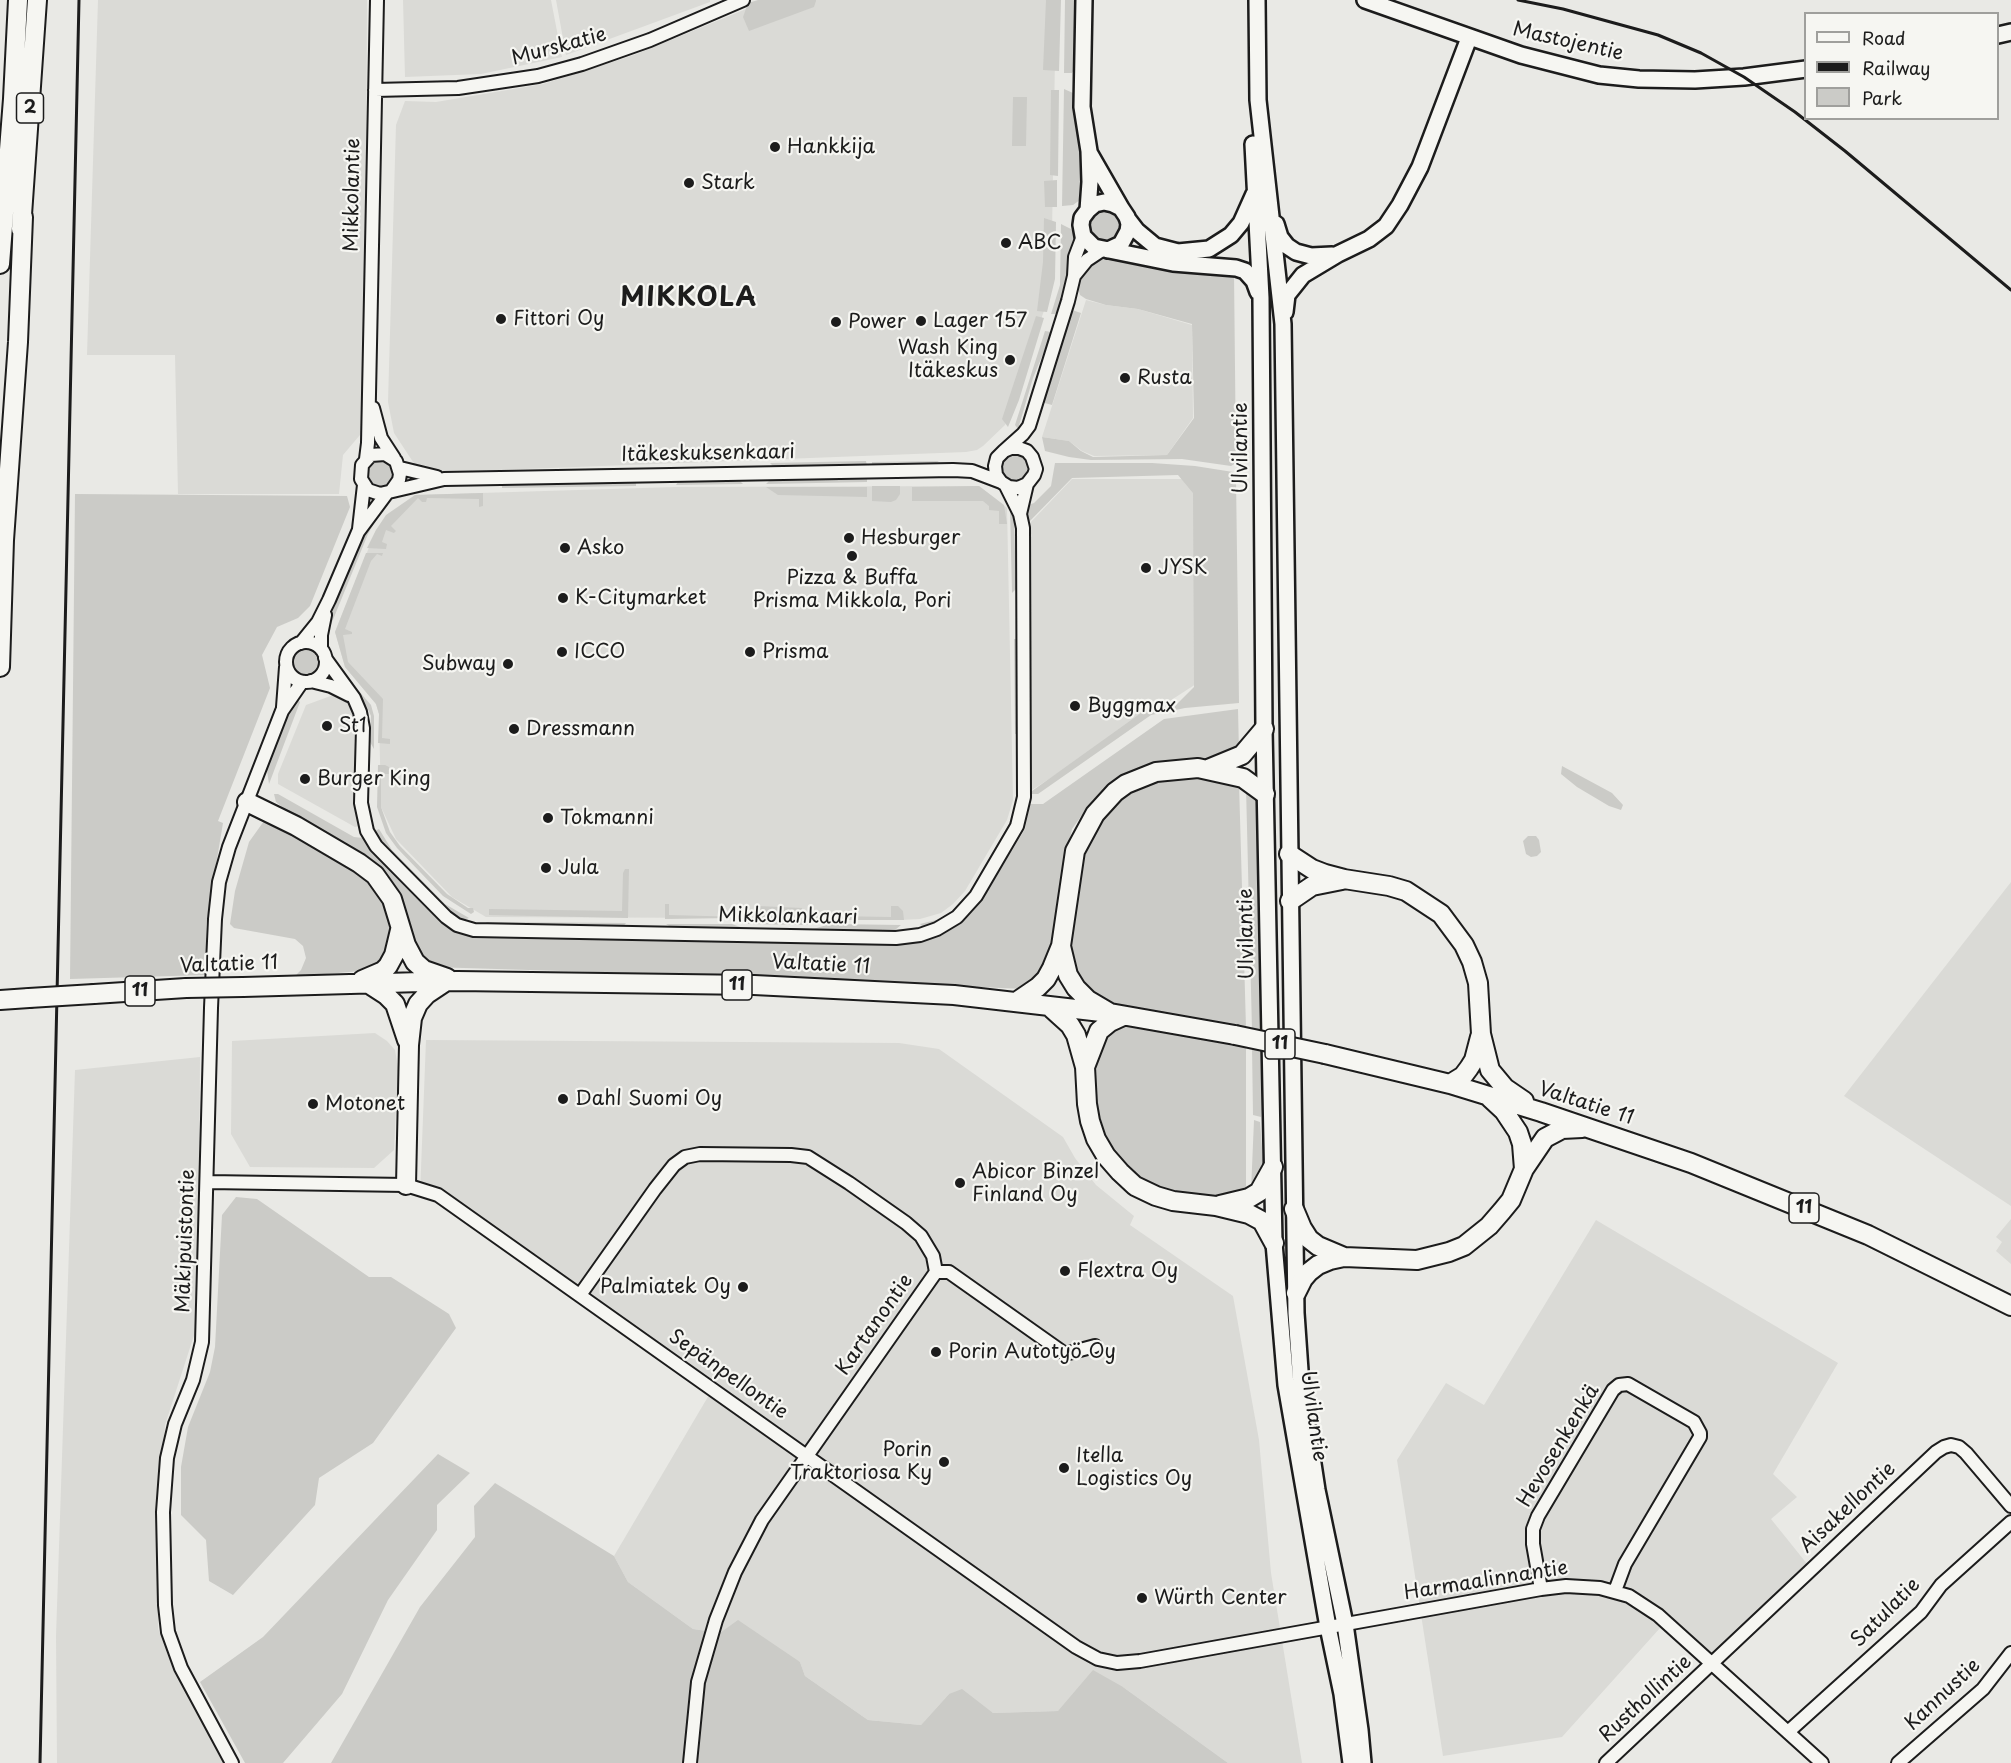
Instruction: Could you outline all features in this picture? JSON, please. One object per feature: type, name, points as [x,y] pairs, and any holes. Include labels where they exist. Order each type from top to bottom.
[{"type":"highway","name":"2","points":[[0,264],[12,122],[18,0]]},
{"type":"highway","name":"2","points":[[0,415],[23,217],[37,0]]},
{"type":"highway","points":[[0,667],[4,540],[18,342],[23,217]]},
{"type":"highway","points":[[1208,769],[1242,755],[1264,729]]},
{"type":"highway","points":[[1017,1002],[1046,979],[1061,946],[1075,851],[1095,814],[1115,792],[1140,777],[1170,769],[1208,769],[1243,778],[1266,795]]},
{"type":"highway","points":[[248,802],[296,825],[375,875],[392,899],[410,956],[420,967],[451,982]]},
{"type":"highway","points":[[1289,854],[1312,869],[1344,879],[1406,891],[1441,914],[1464,945],[1472,962],[1478,983],[1481,1034],[1486,1060],[1497,1081],[1541,1112]]},
{"type":"highway","points":[[1290,901],[1312,886],[1344,879]]},
{"type":"highway","points":[[361,984],[388,966],[394,955],[400,928]]},
{"type":"highway","points":[[1061,946],[1068,975],[1076,988],[1088,1000],[1116,1015],[1099,1031],[1085,1067]]},
{"type":"highway","points":[[406,1185],[409,1045],[412,1018],[418,1004],[427,994],[451,982]]},
{"type":"highway","name":"Valtatie 11","points":[[0,1000],[186,988],[451,982],[754,985],[954,995],[1116,1015],[1235,1035],[1325,1054],[1450,1084],[1541,1112],[1691,1163],[1821,1215],[1936,1267],[2011,1306]]},
{"type":"highway","points":[[361,984],[386,995],[395,1004],[409,1045]]},
{"type":"highway","points":[[1049,1006],[1070,1025],[1076,1035],[1085,1067],[1090,1121],[1096,1139],[1120,1172],[1135,1186],[1156,1196],[1249,1214],[1262,1221],[1274,1243]]},
{"type":"highway","points":[[1450,1084],[1469,1068],[1474,1060],[1481,1034]]},
{"type":"highway","points":[[1488,1096],[1504,1111],[1518,1132],[1522,1144],[1524,1169]]},
{"type":"highway","points":[[1296,1293],[1303,1279],[1318,1265],[1344,1257],[1417,1260],[1464,1246],[1490,1226],[1503,1211],[1511,1200],[1524,1169],[1545,1138],[1562,1129],[1590,1128]]},
{"type":"highway","points":[[1216,1206],[1249,1198],[1259,1192],[1272,1167]]},
{"type":"highway","points":[[1294,1209],[1309,1239],[1318,1246],[1344,1257]]},
{"type":"main road","points":[[1084,0],[1082,107],[1089,151],[1090,182],[1088,210],[1081,225],[1083,236],[1088,242],[1105,250],[1173,263],[1236,268],[1245,271],[1254,281],[1260,298]]},
{"type":"main road","name":"Ulvilantie","points":[[1257,0],[1258,100],[1252,128],[1283,324],[1294,1209],[1301,1384],[1317,1490],[1345,1624],[1363,1763]]},
{"type":"main road","name":"Mastojentie","points":[[1365,0],[1469,38],[1599,75],[1667,80],[1722,79],[1804,69]]},
{"type":"main road","points":[[1283,324],[1287,295],[1294,284],[1303,275],[1338,254],[1369,239],[1386,226],[1400,205],[1420,167],[1469,38]]},
{"type":"main road","points":[[1089,151],[1124,213],[1137,231],[1155,246],[1178,252],[1209,249],[1231,235],[1262,194]]},
{"type":"main road","points":[[1262,194],[1280,237],[1287,246],[1296,252],[1311,256],[1338,254]]},
{"type":"main road","name":"Ulvilantie","points":[[1262,194],[1260,298],[1264,729],[1274,1243],[1286,1385],[1328,1628],[1342,1694],[1350,1763]]},
{"type":"main road","points":[[1088,210],[1095,204],[1104,202],[1113,204],[1124,213],[1128,231],[1125,238],[1121,244],[1105,250]]},
{"type":"street","name":"Mikkolantie","points":[[366,459],[377,0]]},
{"type":"street","name":"Murskatie","points":[[375,90],[458,88],[538,76],[582,64],[650,40],[743,0]]},
{"type":"street","name":"Itäkeskuksenkaari","points":[[1032,457],[1029,426],[1074,276],[1075,257],[1083,236]]},
{"type":"street","name":"Itäkeskuksenkaari","points":[[1074,276],[1087,260],[1105,250]]},
{"type":"street","name":"Mikkolantie","points":[[369,392],[381,438],[398,465]]},
{"type":"street","name":"Itäkeskuksenkaari","points":[[972,471],[1001,454],[1029,426]]},
{"type":"street","points":[[1011,448],[1027,451],[1032,457],[1036,469],[1027,484],[1018,488],[1003,484],[996,475],[995,466],[1001,454],[1011,448]]},
{"type":"street","points":[[354,698],[331,686],[306,681],[290,674],[286,666],[289,651],[301,642],[318,622],[358,532],[399,480],[398,465],[385,454],[371,455],[366,459],[360,472],[364,485],[358,532]]},
{"type":"street","name":"Itäkeskuksenkaari","points":[[398,465],[444,479]]},
{"type":"street","name":"Itäkeskuksenkaari","points":[[389,491],[444,479],[972,471],[1003,484]]},
{"type":"street","name":"Mikkolankaari","points":[[323,654],[354,698],[360,712],[363,728],[361,803],[367,831],[376,846],[446,917],[458,925],[474,930],[896,938],[920,935],[937,929],[957,917],[976,896],[1017,826],[1024,797],[1023,528],[1020,514],[1003,484]]},
{"type":"street","name":"Mikkolankaari","points":[[1020,514],[1027,484]]},
{"type":"street","points":[[364,485],[374,493],[389,491]]},
{"type":"street","points":[[306,681],[320,676],[325,668],[321,634],[329,600]]},
{"type":"street","points":[[301,642],[316,645],[323,654]]},
{"type":"street","name":"Mäkipuistontie","points":[[232,1763],[181,1668],[168,1632],[165,1605],[164,1512],[167,1458],[175,1424],[192,1380],[202,1342],[215,919],[219,882],[227,855],[282,711],[286,666]]},
{"type":"street","name":"Mäkipuistontie","points":[[282,711],[306,681]]},
{"type":"street","name":"Kartanontie","points":[[580,1295],[674,1165],[685,1157],[700,1154],[808,1157],[827,1167],[889,1210],[921,1236],[933,1256],[936,1272],[755,1531],[716,1620],[698,1682],[690,1763]]},
{"type":"street","name":"Sepänpellontie","points":[[208,1182],[406,1185],[438,1195],[1076,1647],[1098,1659],[1117,1663],[1140,1661],[1345,1624]]},
{"type":"street","points":[[936,1272],[949,1272],[1065,1354],[1095,1346]]},
{"type":"street","name":"Hevosenkenkä","points":[[1541,1589],[1533,1544],[1533,1529],[1538,1516],[1613,1390],[1619,1385],[1628,1384],[1694,1422],[1698,1427],[1700,1437],[1625,1564],[1615,1591]]},
{"type":"street","name":"Aisakellontie","points":[[1712,1663],[1944,1447],[1951,1445],[1959,1447],[1966,1453],[2011,1506]]},
{"type":"street","name":"Satulatie","points":[[1788,1732],[1921,1612],[1941,1585],[2011,1521]]},
{"type":"street","name":"Harmaalinnantie","points":[[1345,1624],[1541,1589],[1582,1586],[1615,1591],[1642,1603],[1822,1763]]},
{"type":"street","name":"Kannustie","points":[[1898,1763],[1983,1689],[2011,1653]]},
{"type":"street","name":"Rusthollintie","points":[[1606,1763],[1712,1663]]},
{"type":"shaded area","points":[[98,0],[367,0],[365,429],[343,455],[339,494],[178,494],[175,355],[87,355]]},
{"type":"shaded area","points":[[403,0],[551,0],[562,57],[481,74],[405,77]]},
{"type":"shaded area","points":[[556,0],[710,0],[710,2],[566,55]]},
{"type":"shaded area","points":[[776,0],[1056,0],[1051,290],[1005,425],[983,446],[966,452],[446,472],[417,468],[394,433],[388,402],[396,125],[405,101],[436,102],[543,84],[634,55],[751,7]]},
{"type":"shaded area","points":[[1086,300],[1138,309],[1192,325],[1193,418],[1167,455],[1094,456],[1082,451],[1069,441],[1042,437]]},
{"type":"shaded area","points":[[1072,479],[1194,479],[1196,684],[1032,790],[1029,524]]},
{"type":"shaded area","points":[[979,486],[1007,508],[1013,800],[1007,820],[965,891],[941,913],[920,919],[899,920],[748,917],[747,923],[733,918],[486,917],[452,897],[396,839],[381,807],[379,714],[376,704],[345,667],[335,632],[376,530],[415,495],[675,487]]},
{"type":"shaded area","points":[[336,694],[348,703],[354,719],[356,800],[362,825],[355,827],[278,784],[278,774],[306,705]]},
{"type":"shaded area","points":[[2011,882],[2011,1206],[1844,1096]]},
{"type":"shaded area","points":[[375,1033],[395,1050],[398,1067],[394,1150],[374,1168],[250,1167],[231,1134],[232,1041]]},
{"type":"shaded area","points":[[426,1040],[899,1043],[939,1049],[1063,1137],[1075,1158],[1096,1185],[1134,1216],[1130,1225],[1233,1296],[1259,1440],[1271,1573],[1302,1763],[1228,1763],[1123,1687],[1058,1711],[993,1713],[949,1694],[921,1725],[868,1720],[805,1676],[800,1662],[720,1633],[693,1629],[628,1582],[614,1556],[709,1395],[434,1199],[420,1195]]},
{"type":"shaded area","points":[[200,1057],[198,1323],[165,1425],[159,1531],[158,1629],[228,1763],[57,1763],[56,1636],[75,1070]]},
{"type":"shaded area","points":[[2011,1219],[2011,1264],[1996,1251],[2002,1242],[1996,1237]]},
{"type":"shaded area","points":[[1596,1220],[1838,1363],[1773,1474],[1797,1497],[1771,1519],[1816,1575],[1713,1673],[1660,1628],[1562,1737],[1443,1756],[1397,1460],[1446,1383],[1484,1405]]},
{"type":"green space","points":[[758,0],[816,1],[814,7],[749,31],[743,17],[748,3]]},
{"type":"green space","points":[[1046,0],[1061,0],[1059,71],[1043,70]]},
{"type":"green space","points":[[1065,0],[1075,0],[1075,68],[1072,73],[1064,73]]},
{"type":"green space","points":[[1064,89],[1073,93],[1076,132],[1081,144],[1085,190],[1080,200],[1073,205],[1062,206]]},
{"type":"green space","points":[[1051,90],[1059,90],[1058,176],[1050,175]]},
{"type":"green space","points":[[1013,97],[1027,97],[1026,146],[1012,146]]},
{"type":"green space","points":[[1057,180],[1057,207],[1045,207],[1044,181]]},
{"type":"green space","points":[[1105,211],[1116,215],[1120,226],[1116,237],[1105,241],[1094,237],[1090,226],[1094,215]]},
{"type":"green space","points":[[1044,218],[1056,222],[1055,279],[1047,312],[1037,311],[1043,262]]},
{"type":"green space","points":[[1061,224],[1071,229],[1075,236],[1069,273],[1059,310],[1051,314],[1060,285]]},
{"type":"green space","points":[[1098,256],[1234,273],[1236,463],[1231,466],[1182,459],[1091,460],[1045,451],[1042,437],[1069,441],[1093,457],[1167,455],[1194,418],[1192,324],[1138,309],[1106,305],[1080,295],[1078,288],[1081,275]]},
{"type":"green space","points":[[1072,310],[1081,313],[1052,405],[1041,402]]},
{"type":"green space","points":[[1036,316],[1044,318],[1019,400],[1008,427],[1002,419]]},
{"type":"green space","points":[[1045,331],[1052,332],[1033,378],[1018,429],[1015,425]]},
{"type":"green space","points":[[1015,454],[1025,458],[1029,468],[1025,478],[1015,482],[1005,478],[1001,468],[1005,458]]},
{"type":"green space","points":[[380,461],[390,465],[394,475],[390,485],[380,489],[370,485],[366,475],[370,465]]},
{"type":"green space","points":[[866,461],[867,466],[775,468],[770,463]]},
{"type":"green space","points":[[939,461],[933,465],[872,466],[872,462]]},
{"type":"green space","points":[[1055,463],[1152,463],[1233,472],[1236,478],[1239,703],[1185,708],[1151,715],[1038,794],[1032,794],[1032,791],[1148,708],[1174,707],[1194,687],[1193,493],[1178,475],[1072,478],[1028,523],[1026,506],[1034,503],[1051,486]]},
{"type":"green space","points":[[867,476],[867,482],[766,484],[772,478]]},
{"type":"green space","points":[[680,479],[739,480],[743,484],[676,485]]},
{"type":"green space","points":[[636,482],[636,486],[502,488],[502,485]]},
{"type":"green space","points":[[872,486],[900,486],[900,494],[896,500],[891,502],[872,501]]},
{"type":"green space","points":[[979,486],[1004,505],[1007,524],[999,524],[999,511],[989,510],[989,506],[983,501],[912,501],[912,487]]},
{"type":"green space","points":[[766,487],[867,487],[867,497],[778,495]]},
{"type":"green space","points":[[483,493],[483,506],[479,507],[479,499],[427,498],[426,502],[422,502],[418,498],[391,526],[396,531],[394,533],[386,530],[382,542],[387,544],[386,549],[367,548],[386,515],[415,495]]},
{"type":"green space","points":[[75,494],[347,496],[350,507],[310,606],[298,618],[277,627],[262,655],[270,688],[218,821],[223,823],[206,925],[206,975],[70,979]]},
{"type":"green space","points":[[1010,507],[1014,515],[1016,589],[1012,593]]},
{"type":"green space","points":[[375,513],[379,515],[368,534],[330,627],[326,627],[331,607],[354,549]]},
{"type":"green space","points":[[366,553],[383,553],[382,556],[377,554],[371,561],[345,629],[352,634],[343,635],[348,662],[383,699],[382,738],[390,739],[390,744],[378,743],[379,714],[376,704],[345,667],[335,632]]},
{"type":"green space","points":[[1014,639],[1017,639],[1019,734],[1015,734]]},
{"type":"green space","points":[[305,647],[316,651],[320,662],[316,673],[305,677],[294,673],[290,662],[294,651]]},
{"type":"green space","points":[[343,673],[371,705],[374,716],[374,749],[370,742],[371,716],[367,707],[340,676]]},
{"type":"green space","points":[[295,697],[300,702],[269,784],[266,764],[289,706]]},
{"type":"green space","points":[[1238,709],[1239,752],[1218,759],[1164,761],[1141,768],[1115,781],[1092,801],[1072,829],[1049,959],[1042,976],[1024,989],[755,977],[432,967],[421,960],[397,897],[276,802],[274,794],[278,794],[354,837],[363,838],[373,851],[455,929],[906,942],[926,940],[941,935],[963,922],[980,903],[1025,829],[1030,804],[1043,804],[1164,719]]},
{"type":"green space","points":[[378,765],[389,767],[389,774],[381,774],[381,807],[390,832],[400,846],[447,894],[468,908],[473,908],[474,912],[471,914],[443,896],[397,848],[386,833],[377,807]]},
{"type":"green space","points":[[1562,766],[1612,793],[1623,805],[1621,810],[1609,806],[1577,787],[1561,774]]},
{"type":"green space","points":[[1160,777],[1203,777],[1239,783],[1246,1028],[1113,1003],[1096,997],[1073,971],[1069,949],[1082,853],[1093,829],[1120,796]]},
{"type":"green space","points":[[1246,787],[1257,799],[1263,1033],[1252,1030]]},
{"type":"green space","points":[[1016,800],[1020,800],[1017,815],[972,894],[952,918],[925,929],[920,924],[948,915],[969,893],[1009,824]]},
{"type":"green space","points":[[264,821],[306,837],[377,884],[391,922],[390,950],[386,961],[360,971],[294,977],[301,970],[306,958],[303,946],[295,939],[234,928],[230,924],[235,891],[249,842]]},
{"type":"green space","points":[[379,829],[392,850],[445,904],[469,918],[463,920],[443,906],[388,850],[375,831]]},
{"type":"green space","points":[[1528,836],[1536,836],[1539,840],[1541,852],[1537,856],[1531,857],[1526,854],[1523,841]]},
{"type":"green space","points":[[625,869],[629,869],[628,918],[489,915],[489,909],[622,911]]},
{"type":"green space","points":[[665,904],[669,904],[669,915],[742,917],[742,922],[733,918],[665,919]]},
{"type":"green space","points":[[758,906],[802,908],[802,916],[825,915],[825,921],[805,925],[748,924],[748,917],[757,917]]},
{"type":"green space","points":[[891,906],[898,906],[903,911],[904,920],[832,920],[831,916],[891,917]]},
{"type":"green space","points":[[486,922],[626,923],[622,928],[491,928]]},
{"type":"green space","points":[[666,924],[732,924],[746,929],[674,929]]},
{"type":"green space","points":[[830,924],[901,925],[895,930],[810,930]]},
{"type":"green space","points":[[1131,1024],[1246,1044],[1246,1193],[1223,1197],[1179,1195],[1146,1181],[1121,1161],[1105,1134],[1096,1108],[1096,1070],[1102,1034],[1114,1027]]},
{"type":"green space","points":[[1252,1047],[1263,1049],[1261,1117],[1253,1115]]},
{"type":"green space","points":[[1254,1120],[1260,1122],[1264,1172],[1251,1191]]},
{"type":"green space","points":[[236,1197],[257,1199],[369,1277],[391,1277],[449,1314],[456,1328],[373,1443],[319,1478],[315,1505],[233,1595],[209,1581],[206,1540],[181,1515],[181,1467],[188,1427],[210,1372],[215,1347],[222,1215]]},
{"type":"green space","points":[[438,1454],[470,1473],[437,1505],[437,1530],[388,1600],[342,1694],[283,1763],[245,1763],[200,1682],[263,1637]]},
{"type":"green space","points":[[495,1483],[614,1556],[628,1582],[693,1629],[720,1633],[738,1620],[800,1662],[805,1676],[868,1720],[921,1725],[949,1694],[962,1689],[993,1713],[1058,1711],[1093,1670],[1123,1687],[1228,1763],[331,1763],[420,1607],[475,1537],[474,1506]]},
{"type":"railway","points":[[40,1763],[79,0]]},
{"type":"railway","points":[[1518,0],[1563,9],[1658,35],[1701,53],[1744,77],[1804,119]]},
{"type":"railway","points":[[1805,120],[2011,290]]},
{"type":"place","name":"Hankkija","points":[[775,147]]},
{"type":"place","name":"Stark","points":[[689,183]]},
{"type":"place","name":"ABC","points":[[1006,243]]},
{"type":"place","name":"Fittori Oy","points":[[501,319]]},
{"type":"place","name":"Lager 157","points":[[921,321]]},
{"type":"place","name":"Power","points":[[836,322]]},
{"type":"place","name":"Wash King Itäkeskus","points":[[1010,360]]},
{"type":"place","name":"Rusta","points":[[1125,378]]},
{"type":"place","name":"Hesburger","points":[[849,538]]},
{"type":"place","name":"Asko","points":[[565,548]]},
{"type":"place","name":"Pizza & Buffa Prisma Mikkola, Pori","points":[[852,556]]},
{"type":"place","name":"JYSK","points":[[1146,568]]},
{"type":"place","name":"K-Citymarket","points":[[563,598]]},
{"type":"place","name":"ICCO","points":[[562,652]]},
{"type":"place","name":"Prisma","points":[[750,652]]},
{"type":"place","name":"Subway","points":[[508,664]]},
{"type":"place","name":"Byggmax","points":[[1075,706]]},
{"type":"place","name":"St1","points":[[327,726]]},
{"type":"place","name":"Dressmann","points":[[514,729]]},
{"type":"place","name":"Burger King","points":[[305,779]]},
{"type":"place","name":"Tokmanni","points":[[548,818]]},
{"type":"place","name":"Jula","points":[[546,868]]},
{"type":"place","name":"Dahl Suomi Oy","points":[[563,1099]]},
{"type":"place","name":"Motonet","points":[[313,1104]]},
{"type":"place","name":"Abicor Binzel Finland Oy","points":[[960,1183]]},
{"type":"place","name":"Flextra Oy","points":[[1065,1271]]},
{"type":"place","name":"Palmiatek Oy","points":[[743,1287]]},
{"type":"place","name":"Porin Autotyö Oy","points":[[936,1352]]},
{"type":"place","name":"Porin Traktoriosa Ky","points":[[944,1462]]},
{"type":"place","name":"Itella Logistics Oy","points":[[1064,1468]]},
{"type":"place","name":"Würth Center","points":[[1142,1598]]},
{"type":"district","name":"MIKKOLA","points":[[689,299]]}]
